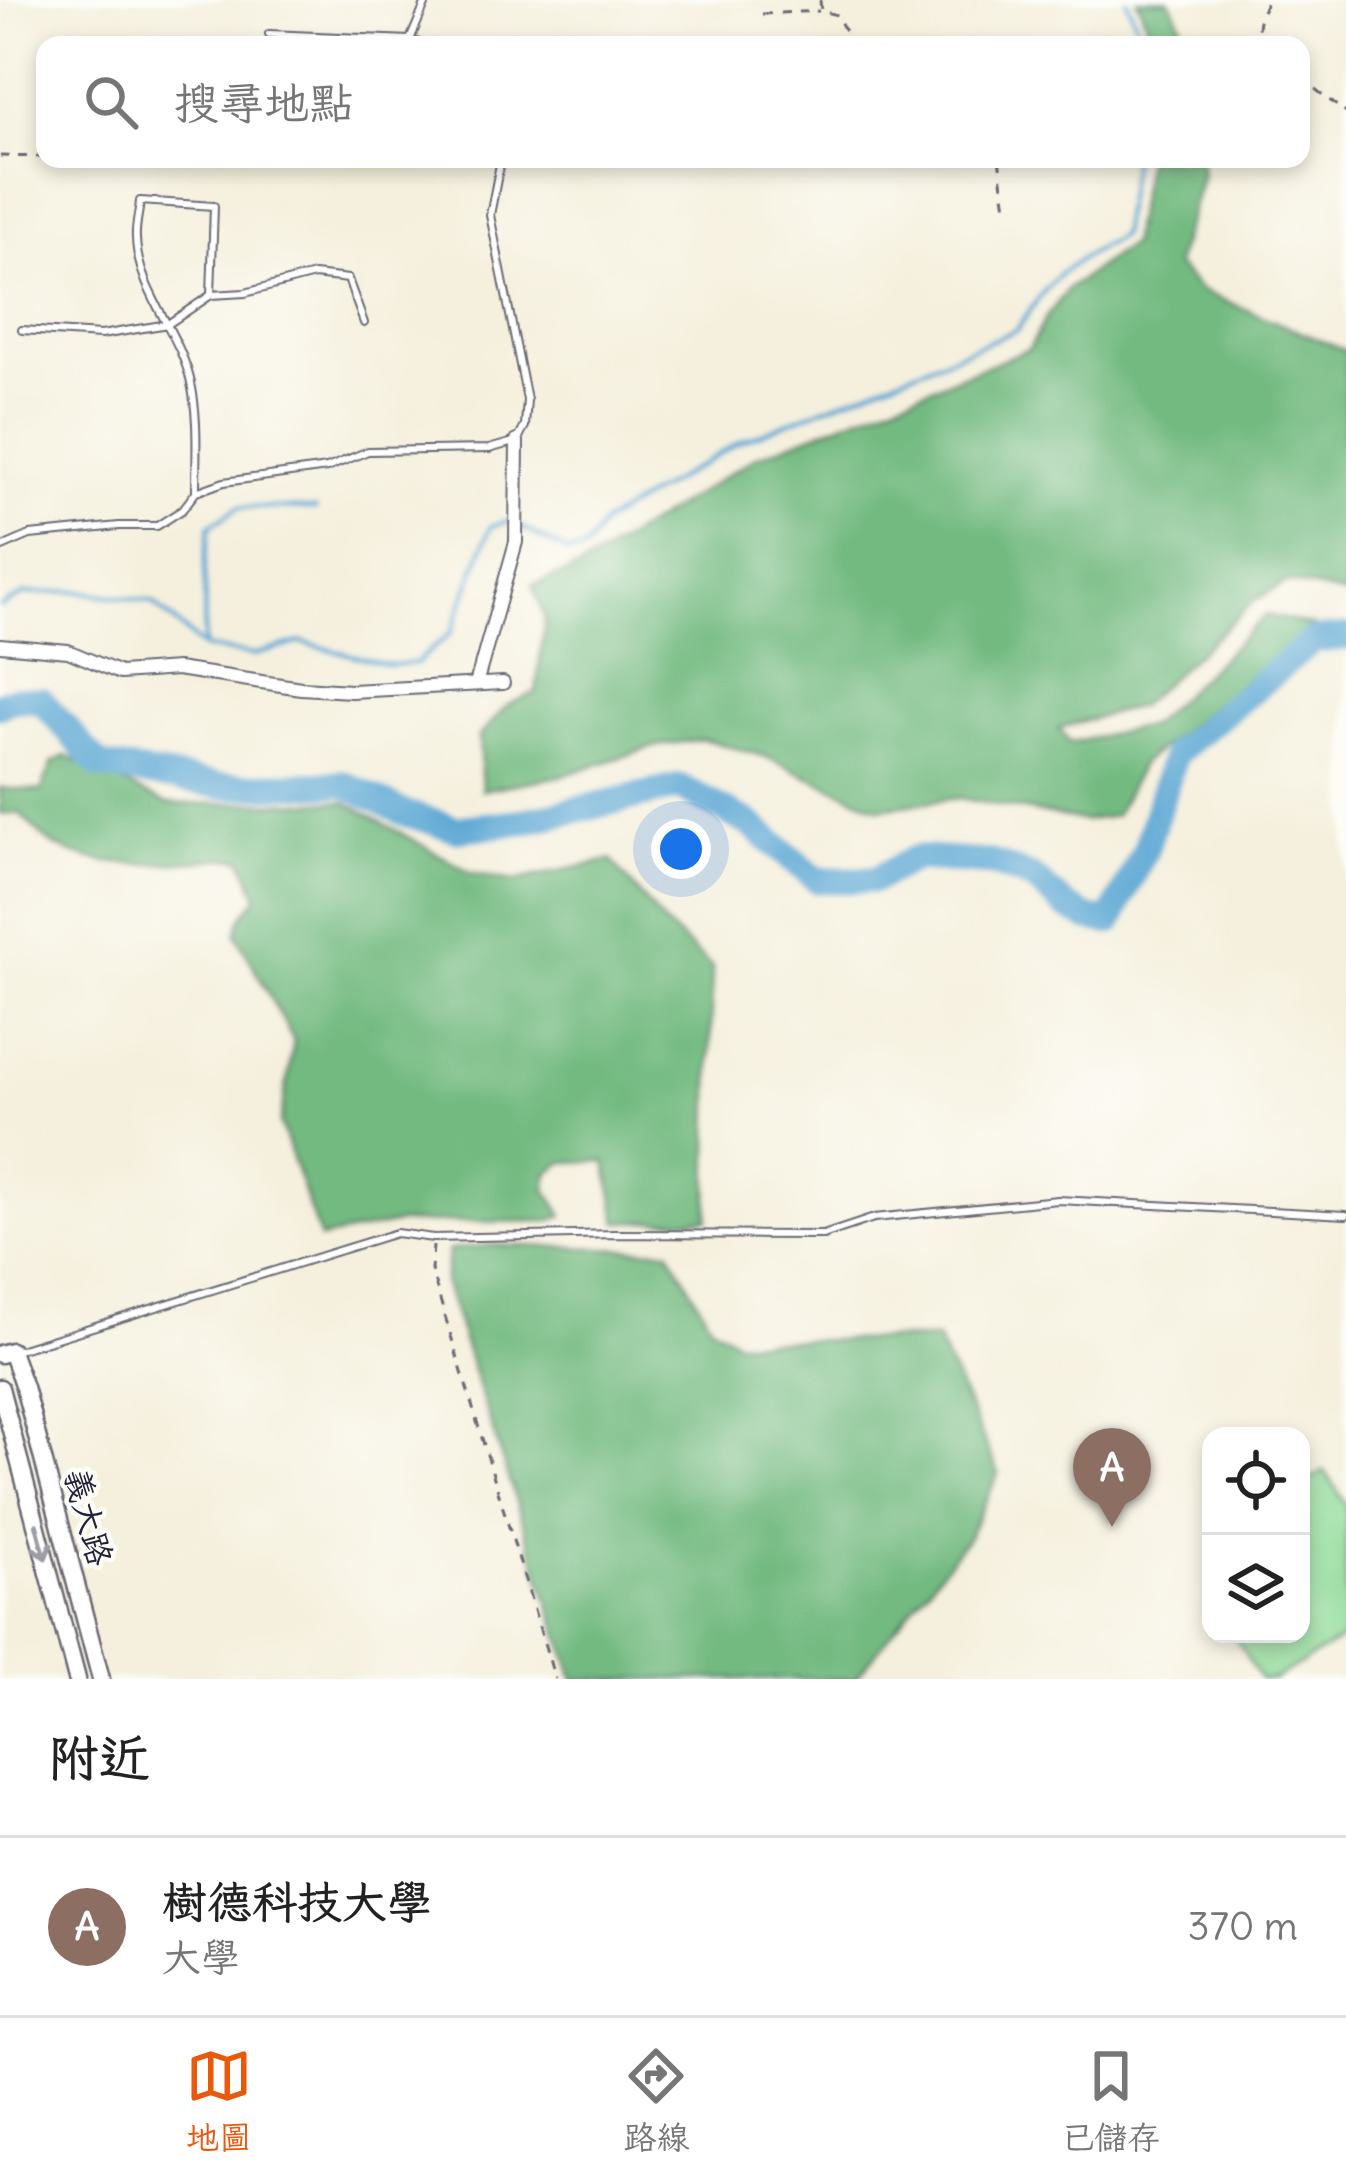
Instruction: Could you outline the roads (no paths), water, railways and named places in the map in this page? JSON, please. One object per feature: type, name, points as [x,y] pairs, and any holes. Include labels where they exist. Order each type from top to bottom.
[{"type":"street","points":[[476,684],[516,542],[517,441]]},
{"type":"street","points":[[0,645],[68,651],[120,673],[176,669],[351,691],[503,682]]},
{"type":"street","name":"義大路","points":[[6,1353],[101,1679]]},
{"type":"street","name":"義大路","points":[[0,1388],[77,1679]]},
{"type":"lane","points":[[412,36],[427,0]]},
{"type":"lane","points":[[269,34],[316,36]]},
{"type":"lane","points":[[0,548],[30,535],[157,526],[182,510],[196,492],[224,482],[327,468],[368,451],[489,449],[517,441],[525,426],[527,400],[490,215],[499,168]]},
{"type":"lane","points":[[196,492],[190,380],[146,283],[135,241],[140,201],[214,206],[211,295]]},
{"type":"lane","points":[[22,329],[101,335],[168,324],[211,295],[244,293],[314,275],[348,279],[364,323]]},
{"type":"lane","points":[[6,1353],[396,1233],[434,1238],[823,1235],[874,1218],[1058,1200],[1346,1215]]},
{"type":"waterway","points":[[1127,0],[1141,36]]},
{"type":"waterway","points":[[0,607],[25,594],[76,591],[152,602],[204,648],[254,655],[301,642],[390,665],[416,663],[451,633],[491,526],[509,521],[570,553],[585,550],[603,523],[739,442],[1017,330],[1061,274],[1120,236],[1131,168]]},
{"type":"waterway","points":[[204,648],[210,526],[239,507],[316,509]]},
{"type":"waterway","points":[[0,705],[14,699],[41,700],[100,766],[221,786],[345,784],[404,813],[457,829],[525,821],[680,787],[750,824],[817,880],[874,880],[916,858],[991,863],[1033,878],[1065,906],[1088,918],[1110,922],[1146,848],[1175,753],[1314,640],[1346,637]]},
{"type":"place","name":"樹德科技大學","points":[[1112,1527]]}]
